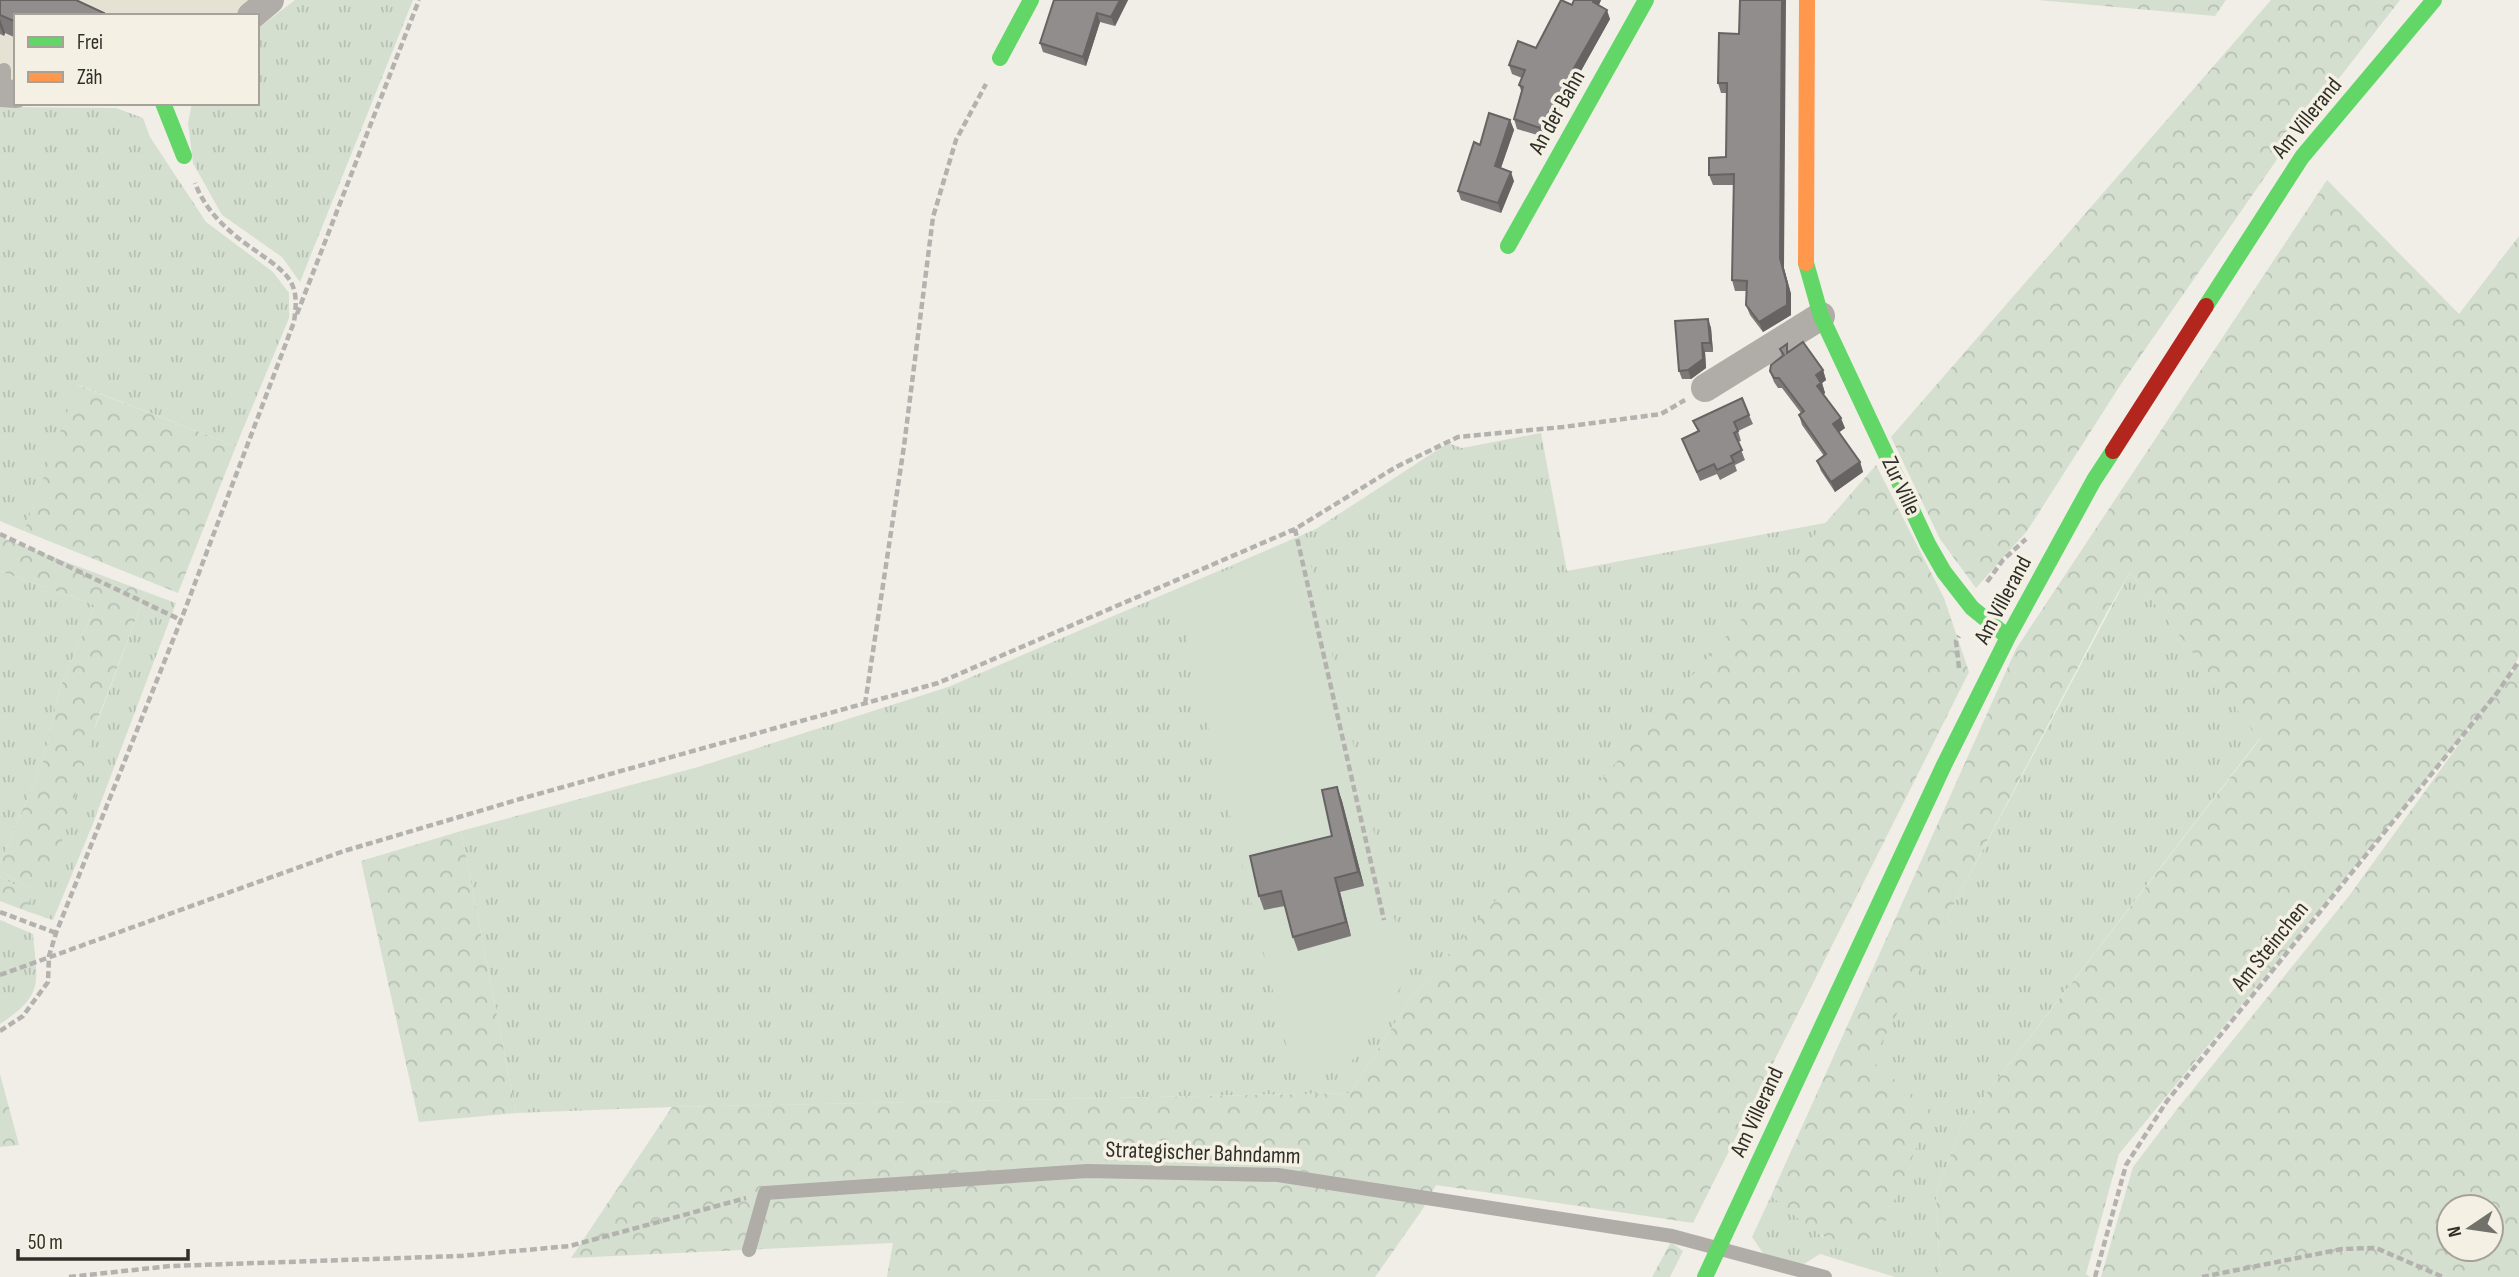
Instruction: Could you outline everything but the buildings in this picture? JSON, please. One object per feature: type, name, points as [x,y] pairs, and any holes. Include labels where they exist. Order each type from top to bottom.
[{"type":"main road","points":[[1000,58],[1031,0]]},
{"type":"main road","name":"An der Bahn","points":[[1508,246],[1646,0]]},
{"type":"main road","name":"Zur Ville","points":[[1807,0],[1806,268],[1821,316],[1928,544],[1944,572],[1972,608],[2008,637]]},
{"type":"main road","name":"Am Villerand","points":[[1705,1277],[1944,765],[2008,637],[2094,480],[2302,157],[2434,0]]},
{"type":"main road","points":[[164,105],[184,156]]},
{"type":"street","points":[[253,14],[270,0]]},
{"type":"street","points":[[1705,388],[1821,316]]},
{"type":"lane","name":"Strategischer Bahndamm","points":[[765,1193],[1087,1171],[1278,1175],[1663,1234],[1825,1277]]},
{"type":"lane","points":[[749,1250],[765,1193]]},
{"type":"path","points":[[0,1031],[23,1016],[48,982],[49,956],[56,933],[181,620],[419,0]]},
{"type":"path","points":[[865,704],[904,446],[933,217],[956,140],[1000,58]]},
{"type":"path","points":[[184,156],[209,211],[225,229],[272,262],[289,280],[296,299],[294,322]]},
{"type":"path","points":[[0,975],[344,852],[520,799],[938,683],[1295,529],[1396,467],[1458,437],[1661,414],[1705,388]]},
{"type":"path","points":[[1295,529],[1384,920]]},
{"type":"path","points":[[0,534],[181,620]]},
{"type":"path","name":"Am Steinchen","points":[[2095,1277],[2126,1165],[2167,1101],[2480,715],[2519,661]]},
{"type":"path","points":[[0,912],[56,933]]},
{"type":"path","points":[[69,1277],[170,1266],[460,1256],[570,1246],[765,1193]]},
{"type":"path","points":[[2203,1277],[2342,1249],[2376,1248],[2443,1277]]},
{"type":"shaded area","points":[[0,0],[251,0],[235,14],[14,14],[14,85],[0,85]]},
{"type":"green space","points":[[295,0],[413,0],[300,282],[282,257],[222,215],[193,163],[188,123],[192,105],[259,105],[259,27]]},
{"type":"green space","points":[[2038,0],[2226,0],[2215,16]]},
{"type":"green space","points":[[2271,0],[2400,0],[2287,145],[2121,384],[2027,531],[1976,588],[1940,539],[1891,437]]},
{"type":"green space","points":[[0,107],[116,108],[143,118],[150,137],[206,222],[273,272],[289,293],[289,318],[236,446],[78,385],[24,531],[0,521]]},
{"type":"green space","points":[[2327,180],[2459,314],[2519,236],[2519,657],[2504,683],[2519,663],[2519,1277],[2101,1277],[2133,1167],[2349,896],[2486,707],[2119,1154],[2086,1274],[2090,1277],[1940,1277],[1936,1193],[1962,1125],[2260,739],[2130,572],[1872,1061],[1932,1111],[1882,1229],[1867,1239],[1852,1243],[1838,1242],[1810,1228],[1771,1196],[2016,649]]},
{"type":"green space","points":[[77,385],[236,446],[178,593],[24,531]]},
{"type":"green space","points":[[1541,433],[1567,571],[1830,522],[1413,995],[1350,1093],[672,1107],[516,1113],[461,831],[698,767],[948,687],[1316,529],[1448,443],[1462,448]]},
{"type":"green space","points":[[1876,465],[1944,598],[1969,672],[1693,1223],[1436,1185],[1422,1210],[1375,1277],[887,1277],[893,1243],[571,1258],[672,1107],[1350,1093],[1413,995]]},
{"type":"green space","points":[[0,537],[146,592],[97,721],[56,861],[34,891],[0,871],[0,863],[43,762],[60,688],[95,605],[0,571]]},
{"type":"green space","points":[[1305,540],[1408,976],[1344,1073],[1293,1073],[1175,590]]},
{"type":"green space","points":[[0,571],[95,605],[60,688],[43,762],[0,863]]},
{"type":"green space","points":[[2130,572],[2260,738],[1962,1125],[1936,1193],[1940,1277],[1895,1277],[1820,1254],[1804,1264],[1786,1262],[1763,1253],[1752,1237],[1771,1196],[1823,1237],[1871,1061]]},
{"type":"green space","points":[[146,592],[176,603],[92,826],[53,920],[26,911],[31,894],[0,877],[0,871],[34,891]]},
{"type":"green space","points":[[461,831],[516,1113],[419,1122],[361,861]]},
{"type":"green space","points":[[0,877],[32,894],[26,911],[0,901]]},
{"type":"green space","points":[[0,920],[33,934],[36,976],[35,986],[25,1004],[0,1024]]},
{"type":"green space","points":[[0,1074],[19,1145],[0,1147]]},
{"type":"green space","points":[[1671,1242],[1683,1251],[1670,1277],[1652,1277]]},
{"type":"traffic: fast","points":[[1000,58],[1031,0]]},
{"type":"traffic: fast","points":[[1508,246],[1646,0]]},
{"type":"traffic: fast","points":[[2206,306],[2302,157],[2434,0]]},
{"type":"traffic: fast","points":[[164,105],[184,156]]},
{"type":"traffic: fast","points":[[1806,263],[1821,316],[1928,544],[1944,572],[1972,608],[2008,637]]},
{"type":"traffic: fast","points":[[1705,1277],[1944,765],[2008,637],[2094,480],[2113,451]]},
{"type":"traffic: slow","points":[[1806,263],[1807,0]]},
{"type":"traffic: jam","points":[[2113,451],[2206,306]]}]
